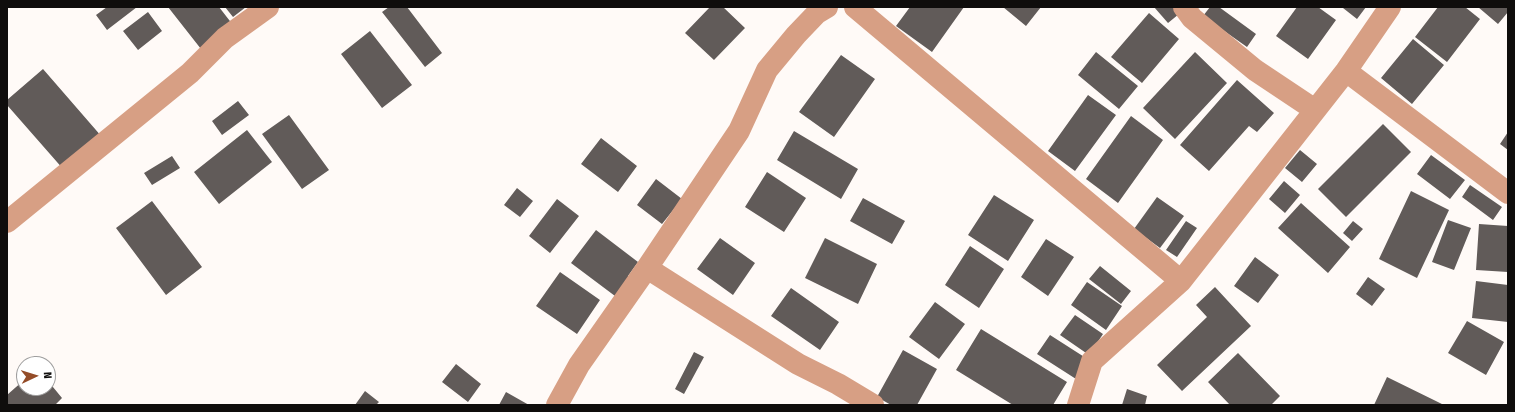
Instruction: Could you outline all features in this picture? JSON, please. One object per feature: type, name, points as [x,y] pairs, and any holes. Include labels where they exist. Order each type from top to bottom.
[{"type":"street","points":[[7,222],[190,73],[225,38],[268,7]]},
{"type":"street","points":[[558,405],[579,365],[647,268],[739,131],[767,70],[796,35],[817,13],[827,7]]},
{"type":"street","points":[[855,7],[1181,281]]},
{"type":"street","points":[[1184,7],[1192,18],[1255,70],[1315,110]]},
{"type":"street","points":[[1078,405],[1092,361],[1181,281],[1346,71],[1390,7]]},
{"type":"street","points":[[1346,71],[1508,193]]},
{"type":"street","points":[[647,268],[798,364],[838,384],[872,405]]},
{"type":"building","points":[[107,7],[137,7],[107,30],[96,15]]},
{"type":"building","points":[[168,7],[219,7],[233,25],[201,49]]},
{"type":"building","points":[[225,7],[246,7],[233,17]]},
{"type":"building","points":[[389,7],[407,7],[442,53],[425,67],[382,12]]},
{"type":"building","points":[[710,7],[723,7],[745,28],[714,60],[685,33]]},
{"type":"building","points":[[910,7],[964,7],[932,52],[896,26]]},
{"type":"building","points":[[1003,7],[1041,7],[1026,26]]},
{"type":"building","points":[[1154,7],[1173,7],[1179,14],[1168,23]]},
{"type":"building","points":[[1210,7],[1219,7],[1256,34],[1247,47],[1203,16]]},
{"type":"building","points":[[1297,7],[1318,7],[1336,20],[1308,59],[1276,36]]},
{"type":"building","points":[[1366,7],[1357,19],[1343,8]]},
{"type":"building","points":[[1438,7],[1465,7],[1480,19],[1447,62],[1415,37]]},
{"type":"building","points":[[1478,7],[1508,7],[1508,12],[1498,24]]},
{"type":"building","points":[[148,12],[162,31],[138,50],[123,31]]},
{"type":"building","points":[[1149,13],[1179,39],[1142,83],[1111,57]]},
{"type":"building","points":[[370,31],[412,85],[382,108],[341,54]]},
{"type":"building","points":[[1413,39],[1444,65],[1412,104],[1381,78]]},
{"type":"building","points":[[1096,52],[1138,86],[1119,109],[1078,75]]},
{"type":"building","points":[[1195,52],[1227,83],[1175,139],[1143,108]]},
{"type":"building","points":[[841,55],[875,79],[834,137],[799,112]]},
{"type":"building","points":[[43,69],[102,137],[64,170],[7,105],[7,100]]},
{"type":"building","points":[[1237,80],[1274,113],[1257,132],[1249,126],[1209,171],[1180,145]]},
{"type":"building","points":[[1088,95],[1116,115],[1075,171],[1048,151]]},
{"type":"building","points":[[238,101],[249,115],[222,135],[212,121]]},
{"type":"building","points":[[289,115],[329,170],[302,189],[262,134]]},
{"type":"building","points":[[1131,116],[1163,140],[1118,203],[1086,179]]},
{"type":"building","points":[[1383,124],[1411,152],[1346,217],[1318,189]]},
{"type":"building","points":[[247,130],[272,162],[219,204],[194,172]]},
{"type":"building","points":[[794,131],[858,169],[841,199],[777,160]]},
{"type":"building","points":[[1508,132],[1508,150],[1500,144]]},
{"type":"building","points":[[601,138],[637,166],[618,192],[581,164]]},
{"type":"building","points":[[1300,150],[1317,164],[1302,182],[1285,168]]},
{"type":"building","points":[[1431,155],[1465,180],[1450,199],[1417,174]]},
{"type":"building","points":[[172,156],[180,168],[152,185],[144,173]]},
{"type":"building","points":[[767,172],[806,198],[784,232],[745,207]]},
{"type":"building","points":[[656,179],[682,199],[662,224],[637,205]]},
{"type":"building","points":[[1284,181],[1300,195],[1285,213],[1269,199]]},
{"type":"building","points":[[1470,185],[1502,207],[1493,220],[1462,197]]},
{"type":"building","points":[[517,188],[533,201],[520,217],[504,205]]},
{"type":"building","points":[[1411,191],[1449,210],[1417,278],[1379,259]]},
{"type":"building","points":[[994,195],[1034,220],[1008,261],[968,235]]},
{"type":"building","points":[[1157,197],[1184,216],[1160,248],[1134,229]]},
{"type":"building","points":[[863,198],[905,221],[892,244],[850,221]]},
{"type":"building","points":[[557,199],[579,216],[550,253],[529,236]]},
{"type":"building","points":[[152,201],[202,267],[166,295],[116,228]]},
{"type":"building","points":[[1301,203],[1350,247],[1328,273],[1278,228]]},
{"type":"building","points":[[1448,220],[1471,228],[1454,270],[1432,262]]},
{"type":"building","points":[[1186,221],[1197,228],[1177,257],[1166,250]]},
{"type":"building","points":[[1353,221],[1363,229],[1352,241],[1343,233]]},
{"type":"building","points":[[1479,224],[1508,226],[1508,272],[1476,270]]},
{"type":"building","points":[[596,230],[638,262],[628,276],[633,280],[619,299],[571,263]]},
{"type":"building","points":[[720,238],[755,263],[733,295],[697,269]]},
{"type":"building","points":[[825,238],[877,264],[858,304],[805,278]]},
{"type":"building","points":[[1046,239],[1074,257],[1048,296],[1021,277]]},
{"type":"building","points":[[970,246],[1004,269],[979,308],[945,285]]},
{"type":"building","points":[[1255,257],[1279,275],[1258,303],[1234,286]]},
{"type":"building","points":[[1100,266],[1131,291],[1121,304],[1089,279]]},
{"type":"building","points":[[560,272],[600,300],[577,334],[536,306]]},
{"type":"building","points":[[1368,277],[1385,289],[1372,306],[1356,294]]},
{"type":"building","points":[[1476,281],[1508,285],[1508,322],[1472,318]]},
{"type":"building","points":[[1087,282],[1122,306],[1106,330],[1071,305]]},
{"type":"building","points":[[1215,287],[1251,326],[1182,391],[1157,365],[1207,317],[1196,305]]},
{"type":"building","points":[[791,288],[839,322],[820,350],[771,316]]},
{"type":"building","points":[[935,302],[965,324],[939,359],[909,337]]},
{"type":"building","points":[[1075,315],[1103,334],[1089,355],[1060,335]]},
{"type":"building","points":[[1467,321],[1504,342],[1486,375],[1448,353]]},
{"type":"building","points":[[981,329],[1067,382],[1053,405],[1013,405],[956,370]]},
{"type":"building","points":[[1050,335],[1089,360],[1076,379],[1037,354]]},
{"type":"building","points":[[903,350],[937,369],[917,405],[891,405],[877,397]]},
{"type":"building","points":[[694,352],[704,357],[684,394],[675,389]]},
{"type":"building","points":[[1238,353],[1280,396],[1271,405],[1230,405],[1208,382]]},
{"type":"building","points":[[456,364],[481,384],[468,402],[442,382]]},
{"type":"building","points":[[1387,377],[1444,405],[1374,405]]},
{"type":"building","points":[[16,387],[16,396],[56,396],[56,391],[62,398],[55,405],[7,405],[7,395]]},
{"type":"building","points":[[1127,389],[1147,396],[1145,405],[1122,405]]},
{"type":"building","points":[[365,391],[379,402],[376,405],[355,405]]},
{"type":"building","points":[[506,392],[529,405],[499,405]]}]
